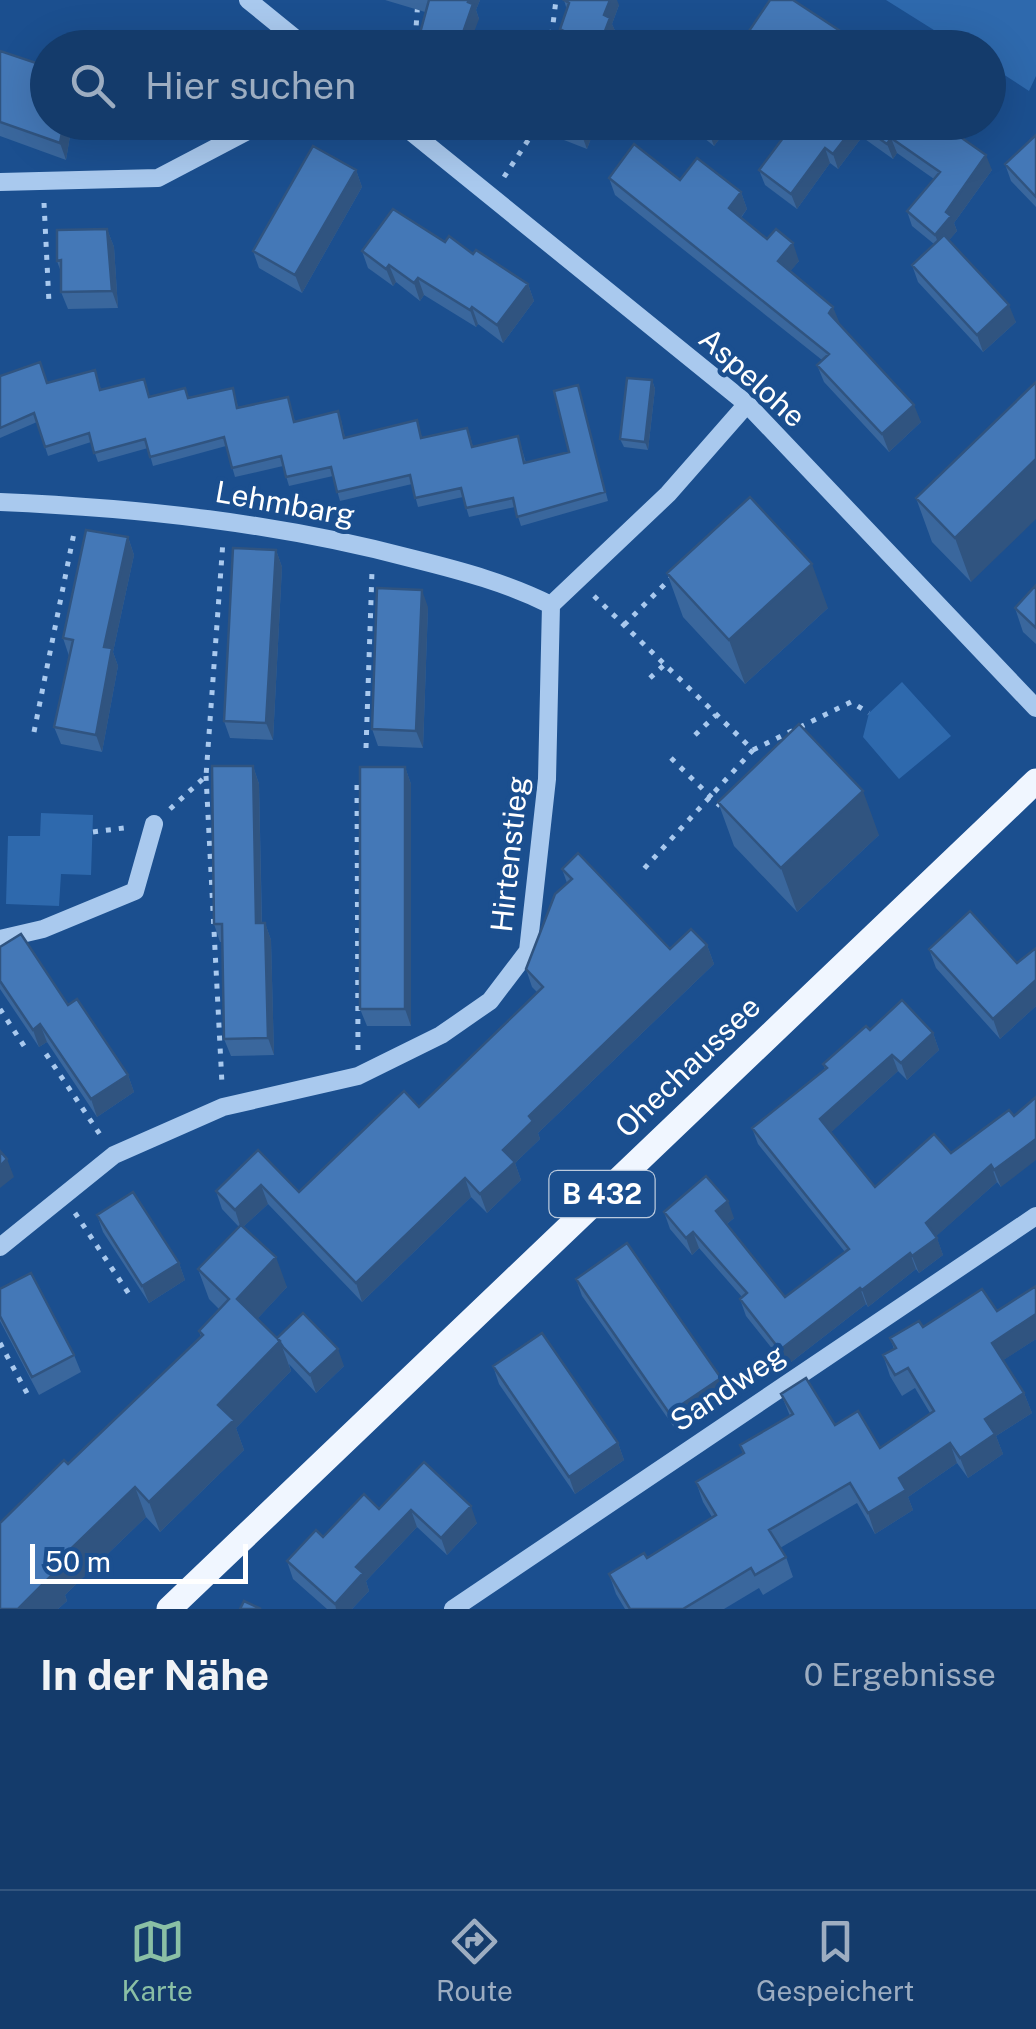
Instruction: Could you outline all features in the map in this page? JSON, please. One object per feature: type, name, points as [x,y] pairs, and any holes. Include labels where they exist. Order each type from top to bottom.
[{"type":"main road","name":"Ohechaussee","points":[[169,1609],[1036,781]]},
{"type":"street","points":[[248,0],[285,30]]},
{"type":"street","points":[[0,182],[158,178],[231,140]]},
{"type":"street","name":"Aspelohe","points":[[421,140],[747,404],[1036,708]]},
{"type":"street","points":[[551,605],[668,494],[747,404]]},
{"type":"street","name":"Lehmbarg","points":[[0,502],[224,518],[373,548],[508,584],[551,605]]},
{"type":"street","name":"Hirtenstieg","points":[[0,1248],[62,1193],[114,1155],[223,1107],[358,1076],[441,1034],[490,1001],[528,951],[547,779],[551,605]]},
{"type":"street","points":[[0,939],[43,929],[135,892],[154,824]]},
{"type":"street","name":"Sandweg","points":[[452,1609],[1036,1216]]},
{"type":"path","points":[[415,30],[418,0]]},
{"type":"path","points":[[552,30],[556,0]]},
{"type":"path","points":[[491,197],[528,140]]},
{"type":"path","points":[[42,180],[49,302]]},
{"type":"path","points":[[34,732],[80,506]]},
{"type":"path","points":[[223,1107],[206,776],[224,518]]},
{"type":"path","points":[[366,748],[373,548]]},
{"type":"path","points":[[624,625],[671,577],[684,590]]},
{"type":"path","points":[[576,579],[753,750]]},
{"type":"path","points":[[650,678],[664,664]]},
{"type":"path","points":[[641,872],[753,750],[851,702],[869,713]]},
{"type":"path","points":[[695,735],[716,716]]},
{"type":"path","points":[[671,758],[723,808]]},
{"type":"path","points":[[93,832],[154,824],[206,776]]},
{"type":"path","points":[[357,786],[358,1076]]},
{"type":"path","points":[[0,1009],[26,1049]]},
{"type":"path","points":[[46,1054],[114,1155]]},
{"type":"path","points":[[62,1193],[129,1294]]},
{"type":"path","points":[[0,1343],[28,1395]]},
{"type":"shaded area","points":[[886,0],[1036,0],[1036,76],[1029,91],[1006,76],[1006,30],[934,30]]},
{"type":"shaded area","points":[[902,682],[951,736],[899,779],[863,737],[869,713]]},
{"type":"shaded area","points":[[41,813],[93,815],[91,875],[61,874],[59,906],[6,904],[8,836],[40,836]]},
{"type":"building","points":[[429,0],[469,0],[473,4],[464,30],[421,30]]},
{"type":"building","points":[[564,0],[610,0],[604,15],[610,18],[605,30],[560,29],[569,3]]},
{"type":"building","points":[[770,0],[793,0],[839,30],[750,30]]},
{"type":"building","points":[[0,51],[30,61],[30,132],[0,122]]},
{"type":"building","points":[[1036,135],[1036,197],[1005,164]]},
{"type":"building","points":[[782,140],[844,140],[833,154],[825,148],[791,194],[759,170]]},
{"type":"building","points":[[894,140],[965,140],[986,155],[946,212],[951,216],[935,235],[907,211],[940,172]]},
{"type":"building","points":[[634,144],[680,180],[697,158],[741,192],[729,208],[767,239],[776,229],[793,243],[778,261],[833,307],[829,313],[914,405],[882,434],[817,365],[829,354],[609,178]]},
{"type":"building","points":[[313,146],[356,170],[295,275],[253,251]]},
{"type":"building","points":[[393,209],[445,242],[449,236],[473,254],[476,250],[528,284],[497,325],[418,278],[414,283],[389,265],[386,269],[362,251]]},
{"type":"building","points":[[107,229],[112,291],[61,292],[57,230]]},
{"type":"building","points":[[944,235],[1009,305],[977,335],[912,265]]},
{"type":"building","points":[[40,362],[47,383],[95,370],[100,390],[144,379],[149,397],[185,388],[188,398],[233,388],[237,408],[288,397],[294,422],[338,411],[344,438],[417,420],[421,438],[467,428],[472,447],[518,436],[524,463],[569,452],[554,391],[578,385],[605,492],[517,517],[513,498],[466,508],[461,488],[415,498],[410,475],[337,492],[331,467],[286,477],[281,456],[232,468],[224,437],[150,457],[145,439],[94,453],[89,433],[45,447],[34,413],[0,428],[0,376]]},
{"type":"building","points":[[627,378],[652,380],[645,442],[620,439]]},
{"type":"building","points":[[1036,382],[1036,459],[955,538],[916,498]]},
{"type":"building","points":[[750,497],[812,564],[729,640],[667,573]]},
{"type":"building","points":[[86,530],[128,537],[104,647],[112,648],[96,735],[54,727],[73,640],[63,638]]},
{"type":"building","points":[[233,548],[276,550],[266,723],[224,721]]},
{"type":"building","points":[[1036,585],[1036,628],[1015,608]]},
{"type":"building","points":[[377,588],[422,590],[416,731],[372,729]]},
{"type":"building","points":[[799,724],[863,791],[781,868],[718,802]]},
{"type":"building","points":[[212,766],[253,766],[256,923],[265,923],[268,1038],[224,1039],[222,924],[214,924]]},
{"type":"building","points":[[360,767],[405,767],[405,1009],[360,1009]]},
{"type":"building","points":[[578,853],[670,949],[691,929],[707,945],[529,1116],[533,1121],[503,1150],[515,1162],[480,1194],[465,1178],[356,1283],[261,1185],[235,1210],[216,1191],[258,1150],[299,1192],[404,1091],[419,1107],[543,987],[526,969],[555,894],[572,879],[562,869]]},
{"type":"building","points":[[970,911],[1017,963],[1036,948],[1036,980],[993,1019],[929,949]]},
{"type":"building","points":[[21,934],[68,1005],[77,999],[128,1075],[91,1099],[40,1024],[33,1030],[0,981],[0,947]]},
{"type":"building","points":[[902,1000],[933,1033],[901,1063],[892,1055],[820,1119],[875,1187],[934,1134],[951,1153],[1009,1110],[1014,1116],[1036,1097],[1036,1139],[994,1170],[991,1165],[926,1223],[937,1238],[860,1288],[780,1350],[740,1299],[747,1293],[693,1232],[686,1238],[664,1212],[706,1176],[728,1201],[716,1211],[785,1297],[849,1249],[752,1128],[827,1068],[823,1064],[866,1026],[870,1030]]},
{"type":"building","points":[[133,1192],[179,1263],[142,1286],[97,1215]]},
{"type":"building","points":[[241,1225],[276,1257],[237,1299],[280,1341],[218,1405],[234,1420],[149,1502],[135,1487],[52,1567],[56,1571],[18,1609],[0,1609],[0,1523],[203,1335],[199,1331],[229,1299],[198,1269]]},
{"type":"building","points":[[627,1243],[721,1378],[669,1413],[576,1279]]},
{"type":"building","points":[[31,1273],[74,1355],[32,1377],[0,1316],[0,1289]]},
{"type":"building","points":[[1036,1286],[1036,1314],[992,1343],[1024,1393],[985,1419],[995,1434],[960,1458],[950,1443],[899,1478],[906,1490],[868,1513],[850,1483],[769,1530],[786,1557],[755,1575],[751,1568],[683,1609],[630,1609],[609,1574],[644,1553],[647,1558],[716,1515],[696,1482],[744,1453],[740,1445],[793,1414],[781,1394],[806,1378],[835,1425],[858,1411],[880,1448],[934,1411],[908,1368],[895,1375],[883,1355],[896,1348],[890,1338],[919,1321],[923,1327],[982,1289],[997,1311]]},
{"type":"building","points":[[303,1313],[338,1349],[310,1375],[277,1338]]},
{"type":"building","points":[[542,1333],[618,1443],[569,1477],[493,1366]]},
{"type":"building","points":[[424,1462],[471,1506],[441,1538],[411,1510],[356,1567],[363,1573],[335,1604],[287,1561],[316,1530],[323,1537],[364,1494],[379,1509]]},
{"type":"building","points":[[244,1601],[261,1609],[240,1609]]}]
